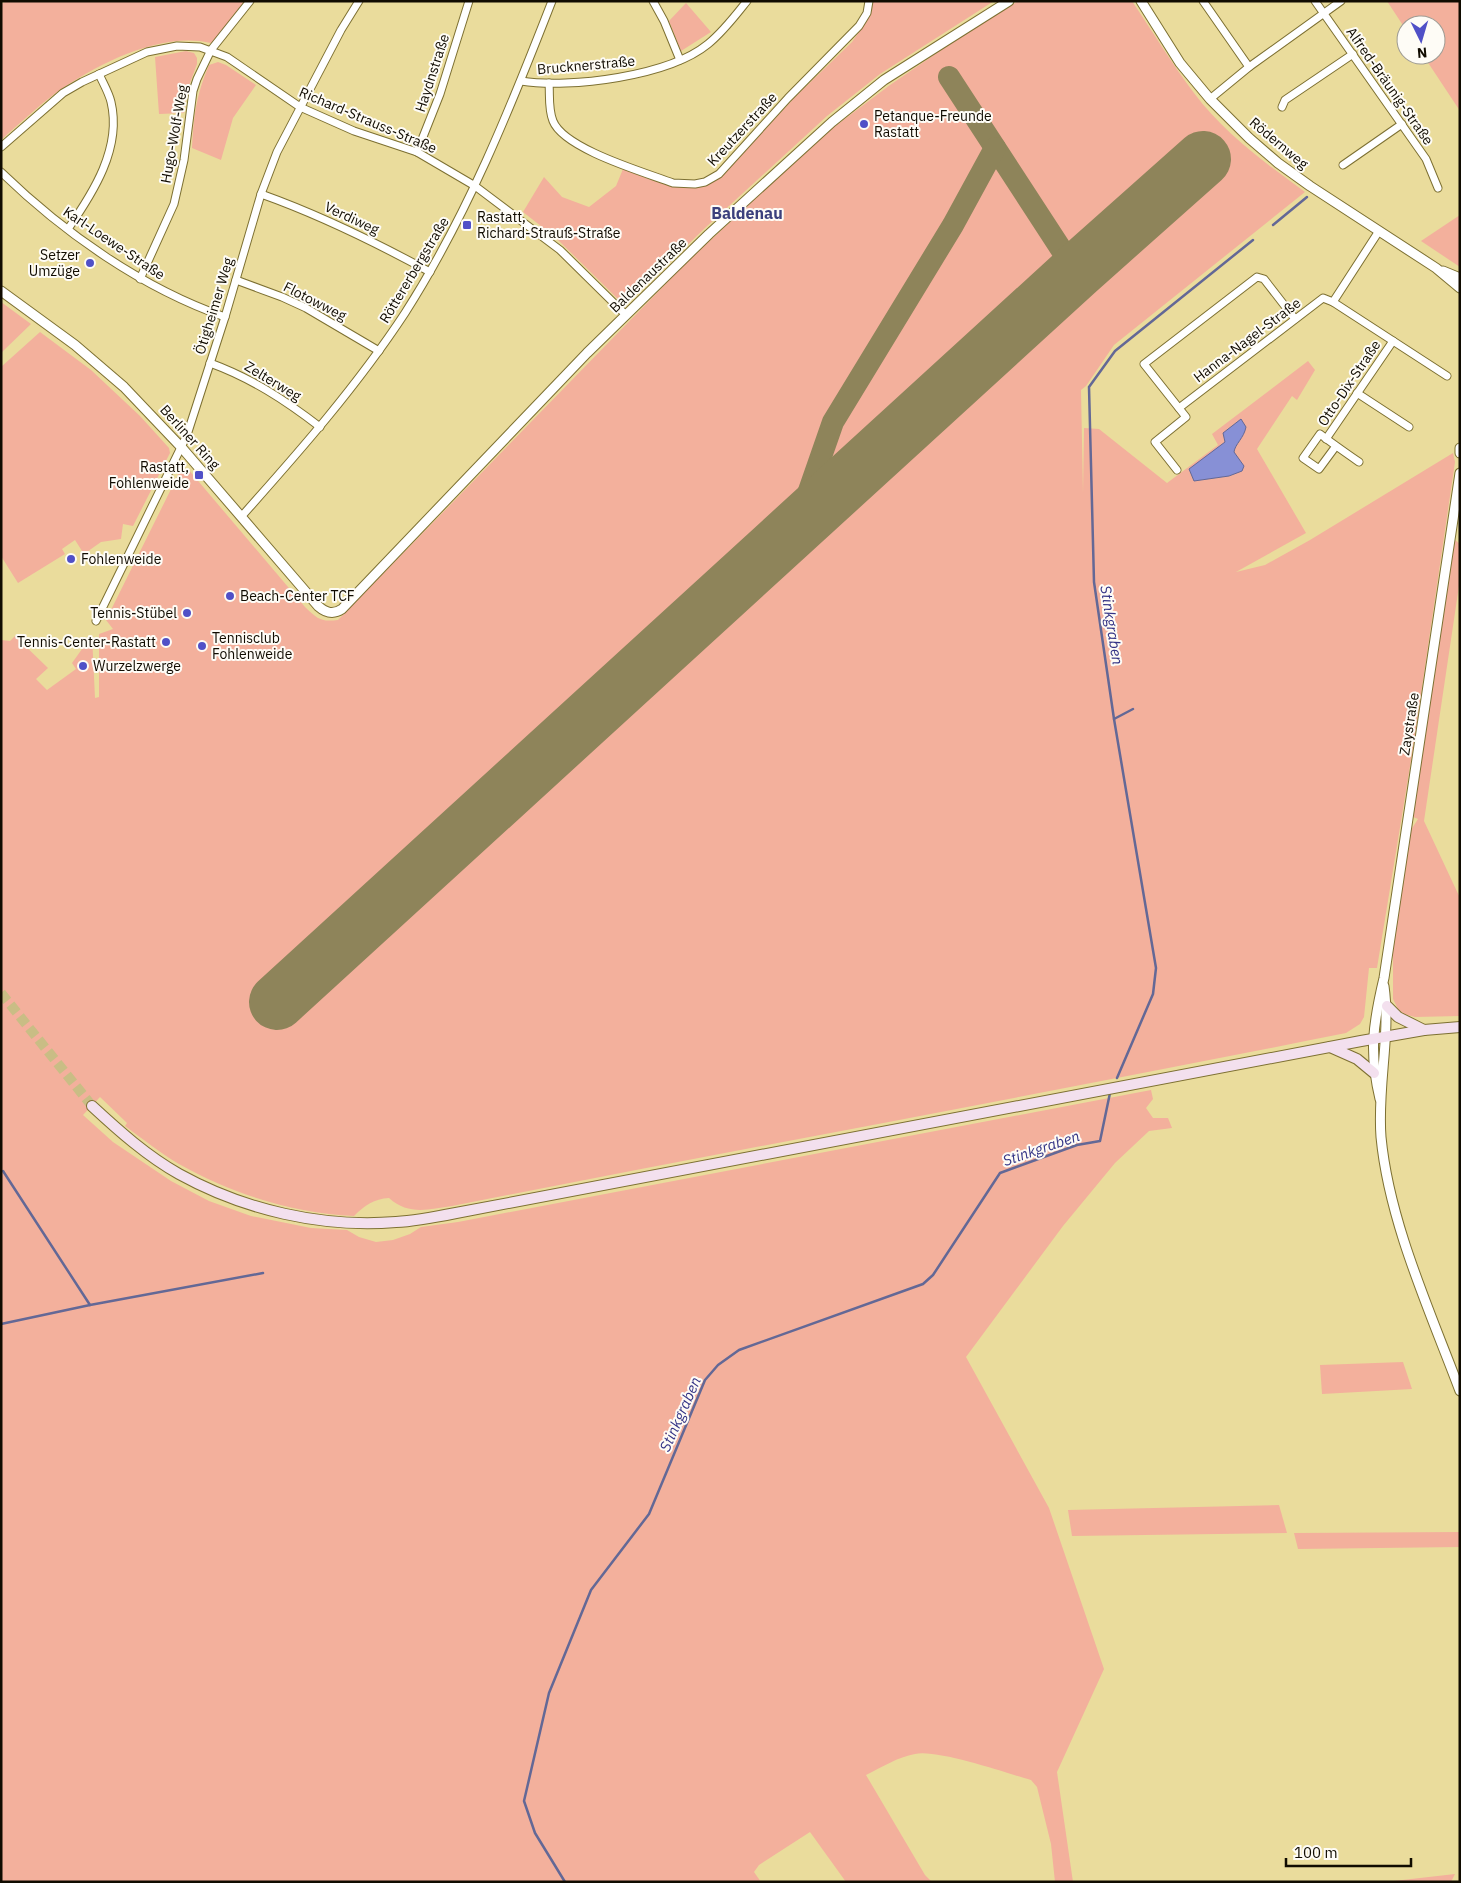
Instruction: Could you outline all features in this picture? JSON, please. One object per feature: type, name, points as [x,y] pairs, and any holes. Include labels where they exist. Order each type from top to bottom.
[{"type":"main road","points":[[1387,1006],[1398,1017],[1424,1030]]},
{"type":"main road","points":[[92,1106],[118,1131],[157,1160],[178,1173],[221,1194],[282,1214],[340,1222],[396,1222],[456,1213],[1373,1038],[1424,1030],[1460,1027]]},
{"type":"main road","points":[[1329,1047],[1357,1059],[1374,1073]]},
{"type":"street","name":"Hugo-Wolf-Weg","points":[[140,279],[174,204],[184,160],[192,91],[211,50],[250,1]]},
{"type":"street","name":"Ötigheimer Weg","points":[[96,621],[182,448],[196,410],[261,194],[276,152],[341,30],[359,1]]},
{"type":"street","name":"Haydnstraße","points":[[417,152],[440,94],[470,1]]},
{"type":"street","name":"Röttererbergstraße","points":[[241,517],[320,428],[379,351],[430,272],[476,186],[521,81],[552,1]]},
{"type":"street","points":[[653,1],[664,21],[680,60]]},
{"type":"street","name":"Brucknerstraße","points":[[521,81],[549,83],[603,79],[640,74],[680,60],[708,44],[722,32],[747,1]]},
{"type":"street","name":"Kreutzerstraße","points":[[549,83],[550,110],[553,122],[558,130],[567,138],[599,155],[673,183],[684,185],[705,182],[724,169],[788,98],[859,26],[867,13],[870,1]]},
{"type":"street","name":"Baldenaustraße","points":[[342,609],[587,353],[709,234],[832,122],[884,80],[1009,1]]},
{"type":"street","name":"Rödernweg","points":[[1141,1],[1180,63],[1210,99],[1249,138],[1278,163],[1310,186],[1436,268],[1460,288]]},
{"type":"street","points":[[1203,1],[1249,67]]},
{"type":"street","name":"Alfred-Bräunig-Straße","points":[[1315,1],[1426,158],[1438,188]]},
{"type":"street","points":[[1210,99],[1249,67],[1341,1]]},
{"type":"street","name":"Richard-Strauss-Straße","points":[[1,147],[64,93],[99,74],[147,52],[178,46],[200,47],[211,50],[239,64],[300,107],[354,131],[417,152],[476,186],[560,250],[626,315]]},
{"type":"street","points":[[1282,107],[1285,100],[1353,54]]},
{"type":"street","points":[[68,229],[102,173],[113,138],[114,118],[111,101],[99,74]]},
{"type":"street","points":[[1343,165],[1402,124]]},
{"type":"street","name":"Karl-Loewe-Straße","points":[[1,172],[24,194],[68,229],[140,279],[180,300],[225,318]]},
{"type":"street","name":"Verdiweg","points":[[261,194],[304,209],[370,239],[430,272]]},
{"type":"street","points":[[1379,231],[1332,302],[1447,376]]},
{"type":"street","name":"Rödernweg","points":[[1436,268],[1460,278]]},
{"type":"street","points":[[1177,470],[1155,442],[1186,417],[1144,364],[1257,277],[1264,279],[1295,319]]},
{"type":"street","name":"Flotowweg","points":[[236,280],[306,308],[379,351]]},
{"type":"street","name":"Berliner Ring","points":[[1,291],[76,346],[124,387],[182,448],[318,606],[328,613],[342,609]]},
{"type":"street","name":"Hanna-Nagel-Straße","points":[[1179,408],[1323,298],[1332,302]]},
{"type":"street","name":"Otto-Dix-Straße","points":[[1326,439],[1393,341]]},
{"type":"street","name":"Zelterweg","points":[[210,363],[231,371],[272,392],[320,428]]},
{"type":"street","points":[[1358,393],[1409,427]]},
{"type":"street","name":"Otto-Dix-Straße","points":[[1336,446],[1320,469],[1303,458],[1320,434],[1359,462]]},
{"type":"street","points":[[1460,448],[1460,453]]},
{"type":"street","name":"Zaystraße","points":[[1380,1099],[1374,1073],[1373,1038],[1377,1006],[1384,978],[1460,473]]},
{"type":"street","name":"Zaystraße","points":[[1380,1099],[1387,1006],[1384,978]]},
{"type":"street","points":[[1380,1099],[1384,1162],[1395,1210],[1405,1243],[1460,1391]]},
{"type":"shaded area","points":[[7,1],[246,1],[211,43],[192,41],[171,42],[130,52],[110,61],[57,92],[1,140],[1,4]]},
{"type":"shaded area","points":[[873,1],[994,1],[880,74],[827,116],[705,228],[625,306],[555,237],[523,212],[544,177],[562,197],[589,207],[616,186],[623,169],[660,183],[685,187],[709,183],[722,176],[796,96],[852,42],[870,16]]},
{"type":"shaded area","points":[[1018,1],[1132,1],[1178,71],[1206,108],[1246,147],[1305,192],[1114,345],[1086,386],[1081,390],[1083,493],[1084,428],[1099,429],[1167,483],[1218,445],[1212,434],[1308,361],[1315,370],[1297,400],[1292,396],[1257,449],[1306,533],[1236,572],[1265,565],[1310,540],[1453,453],[1455,462],[1414,742],[1377,968],[1369,968],[1364,1017],[1360,1024],[1346,1033],[452,1206],[419,1210],[404,1207],[389,1198],[370,1203],[354,1216],[308,1211],[286,1206],[242,1193],[199,1175],[165,1155],[125,1126],[127,1123],[100,1097],[83,1115],[113,1142],[171,1181],[209,1201],[251,1216],[311,1228],[347,1230],[359,1237],[376,1242],[393,1240],[410,1234],[421,1227],[458,1222],[1151,1090],[1153,1099],[1146,1108],[1153,1118],[1168,1118],[1172,1128],[1149,1131],[1115,1163],[1063,1226],[966,1357],[1049,1508],[1104,1669],[1057,1772],[1073,1882],[1055,1882],[1051,1844],[1037,1787],[1031,1780],[955,1758],[925,1753],[902,1757],[866,1775],[925,1875],[932,1882],[846,1882],[810,1832],[759,1865],[754,1872],[761,1882],[1,1882],[1,640],[10,641],[15,636],[48,668],[36,679],[47,690],[76,669],[72,663],[92,635],[95,698],[99,697],[99,634],[113,629],[106,620],[181,469],[188,469],[305,607],[320,619],[338,620],[687,262],[798,159],[834,127],[890,85],[966,33]]},
{"type":"shaded area","points":[[1387,1],[1460,1],[1460,111],[1430,65],[1446,65],[1446,15],[1396,15]]},
{"type":"shaded area","points":[[686,3],[711,32],[681,51],[669,21]]},
{"type":"shaded area","points":[[186,51],[194,53],[197,58],[197,64],[187,91],[184,113],[159,114],[155,57]]},
{"type":"shaded area","points":[[218,62],[226,65],[256,85],[233,118],[221,160],[192,148],[195,115],[201,86],[209,65]]},
{"type":"shaded area","points":[[1460,215],[1460,267],[1421,241]]},
{"type":"shaded area","points":[[1,302],[31,324],[1,353]]},
{"type":"shaded area","points":[[40,332],[91,370],[140,416],[169,448],[170,453],[133,526],[123,524],[121,539],[101,542],[84,554],[75,540],[62,549],[65,554],[18,583],[1,556],[1,367]]},
{"type":"shaded area","points":[[1455,540],[1460,544],[1460,579],[1424,821],[1460,898],[1460,1016],[1415,1017],[1404,1014],[1398,1009],[1393,999],[1393,948],[1409,833],[1418,819],[1411,816]]},
{"type":"shaded area","points":[[1403,1362],[1412,1389],[1322,1394],[1320,1365]]},
{"type":"shaded area","points":[[1279,1505],[1287,1533],[1072,1536],[1068,1510]]},
{"type":"shaded area","points":[[1460,1532],[1460,1547],[1298,1549],[1294,1533]]},
{"type":"shaded area","points":[[1455,1874],[1451,1882],[1385,1882]]},
{"type":"water","points":[[1241,419],[1246,427],[1234,452],[1244,466],[1242,471],[1229,476],[1194,481],[1189,469],[1225,442],[1223,433]]},
{"type":"waterway","name":"Stinkgraben","points":[[1273,225],[1307,197]]},
{"type":"waterway","name":"Stinkgraben","points":[[1117,1078],[1153,994],[1156,968],[1114,719],[1094,582],[1089,387],[1115,351],[1253,240]]},
{"type":"waterway","points":[[1114,719],[1133,709]]},
{"type":"waterway","name":"Stinkgraben","points":[[565,1882],[535,1833],[524,1801],[549,1693],[591,1590],[649,1514],[705,1380],[718,1365],[739,1350],[923,1284],[933,1275],[1000,1173],[1077,1145],[1100,1141],[1110,1093]]},
{"type":"waterway","points":[[3,1171],[90,1305]]},
{"type":"waterway","points":[[1,1324],[90,1305],[263,1273]]},
{"type":"taxiway","points":[[949,77],[1076,272]]},
{"type":"taxiway","points":[[796,528],[833,422],[953,225],[995,148]]},
{"type":"runway","points":[[277,1002],[1076,272],[1203,159]]},
{"type":"tunnel","points":[[1,993],[92,1106]]},
{"type":"place","name":"Petanque-Freunde Rastatt","points":[[864,124]]},
{"type":"place","name":"Rastatt, Richard-Strauß-Straße","points":[[467,225]]},
{"type":"place","name":"Setzer Umzüge","points":[[90,263]]},
{"type":"place","name":"Rastatt, Fohlenweide","points":[[199,475]]},
{"type":"place","name":"Fohlenweide","points":[[71,559]]},
{"type":"place","name":"Beach-Center TCF","points":[[230,596]]},
{"type":"place","name":"Tennis-Stübel","points":[[187,613]]},
{"type":"place","name":"Tennis-Center-Rastatt","points":[[166,642]]},
{"type":"place","name":"Tennisclub Fohlenweide","points":[[202,646]]},
{"type":"place","name":"Wurzelzwerge","points":[[83,666]]},
{"type":"district","name":"Baldenau","points":[[747,213]]}]
